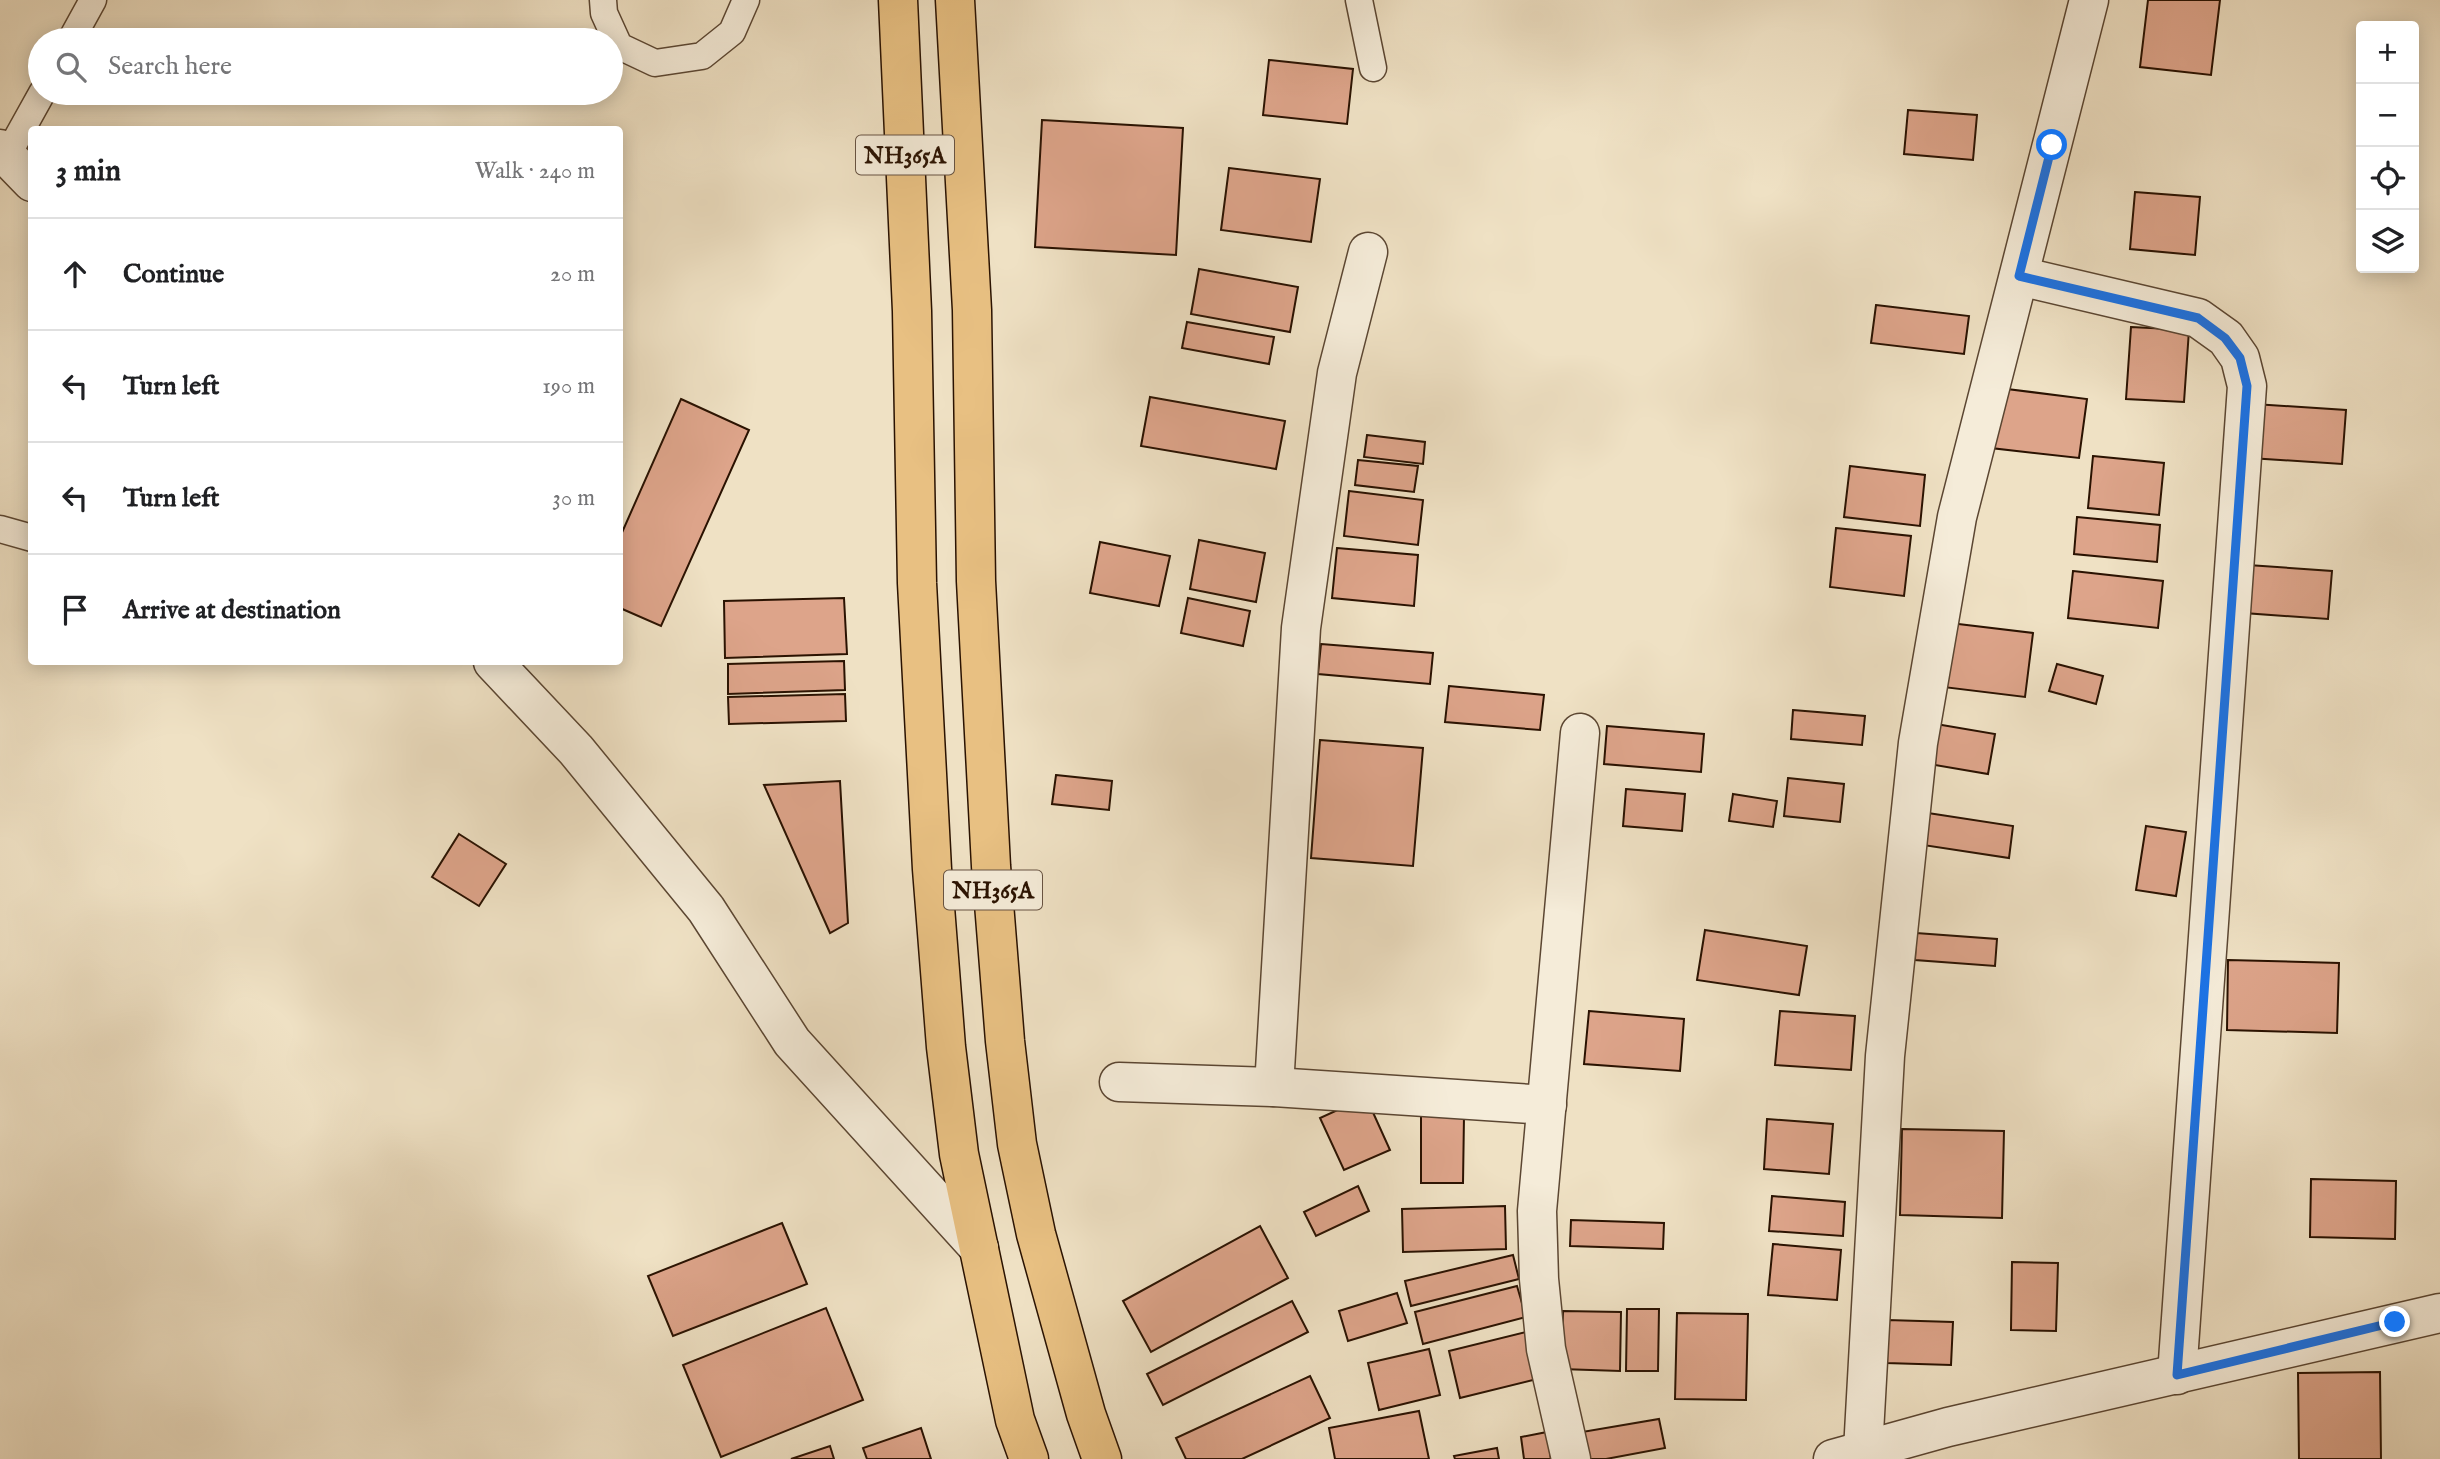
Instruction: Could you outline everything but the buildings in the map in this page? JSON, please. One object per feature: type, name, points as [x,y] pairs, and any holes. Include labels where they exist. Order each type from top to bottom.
[{"type":"highway","name":"NH365A","points":[[898,0],[912,311],[917,583],[932,869],[946,1047],[959,1154],[1015,1420],[1029,1459]]},
{"type":"highway","name":"NH365A","points":[[956,0],[972,310],[976,581],[991,866],[1005,1041],[1017,1144],[1036,1234],[1086,1414],[1102,1459]]},
{"type":"street","points":[[2089,0],[1957,517],[1918,743],[1885,1056],[1848,1455],[1920,1447],[2177,1375],[2440,1314]]},
{"type":"street","points":[[1274,1087],[1301,628],[1337,373],[1368,252]]},
{"type":"street","points":[[2019,276],[2198,318],[2225,338],[2240,358],[2247,386],[2177,1375]]},
{"type":"street","points":[[495,665],[576,750],[706,909],[792,1042],[979,1248]]},
{"type":"street","points":[[1571,1459],[1546,1349],[1539,1279],[1537,1211],[1580,733]]},
{"type":"street","points":[[1119,1082],[1274,1087],[1546,1105]]},
{"type":"lane","points":[[78,28],[93,0]]},
{"type":"lane","points":[[603,0],[604,13],[611,28]]},
{"type":"lane","points":[[623,48],[655,63],[702,56],[732,32],[746,0]]},
{"type":"lane","points":[[1359,0],[1373,68]]},
{"type":"lane","points":[[28,126],[37,105]]},
{"type":"lane","points":[[13,162],[28,126]]},
{"type":"lane","points":[[0,529],[28,537]]},
{"type":"route","points":[[2052,145],[2019,276],[2198,318],[2225,338],[2240,358],[2247,386],[2177,1375],[2395,1322]]}]
